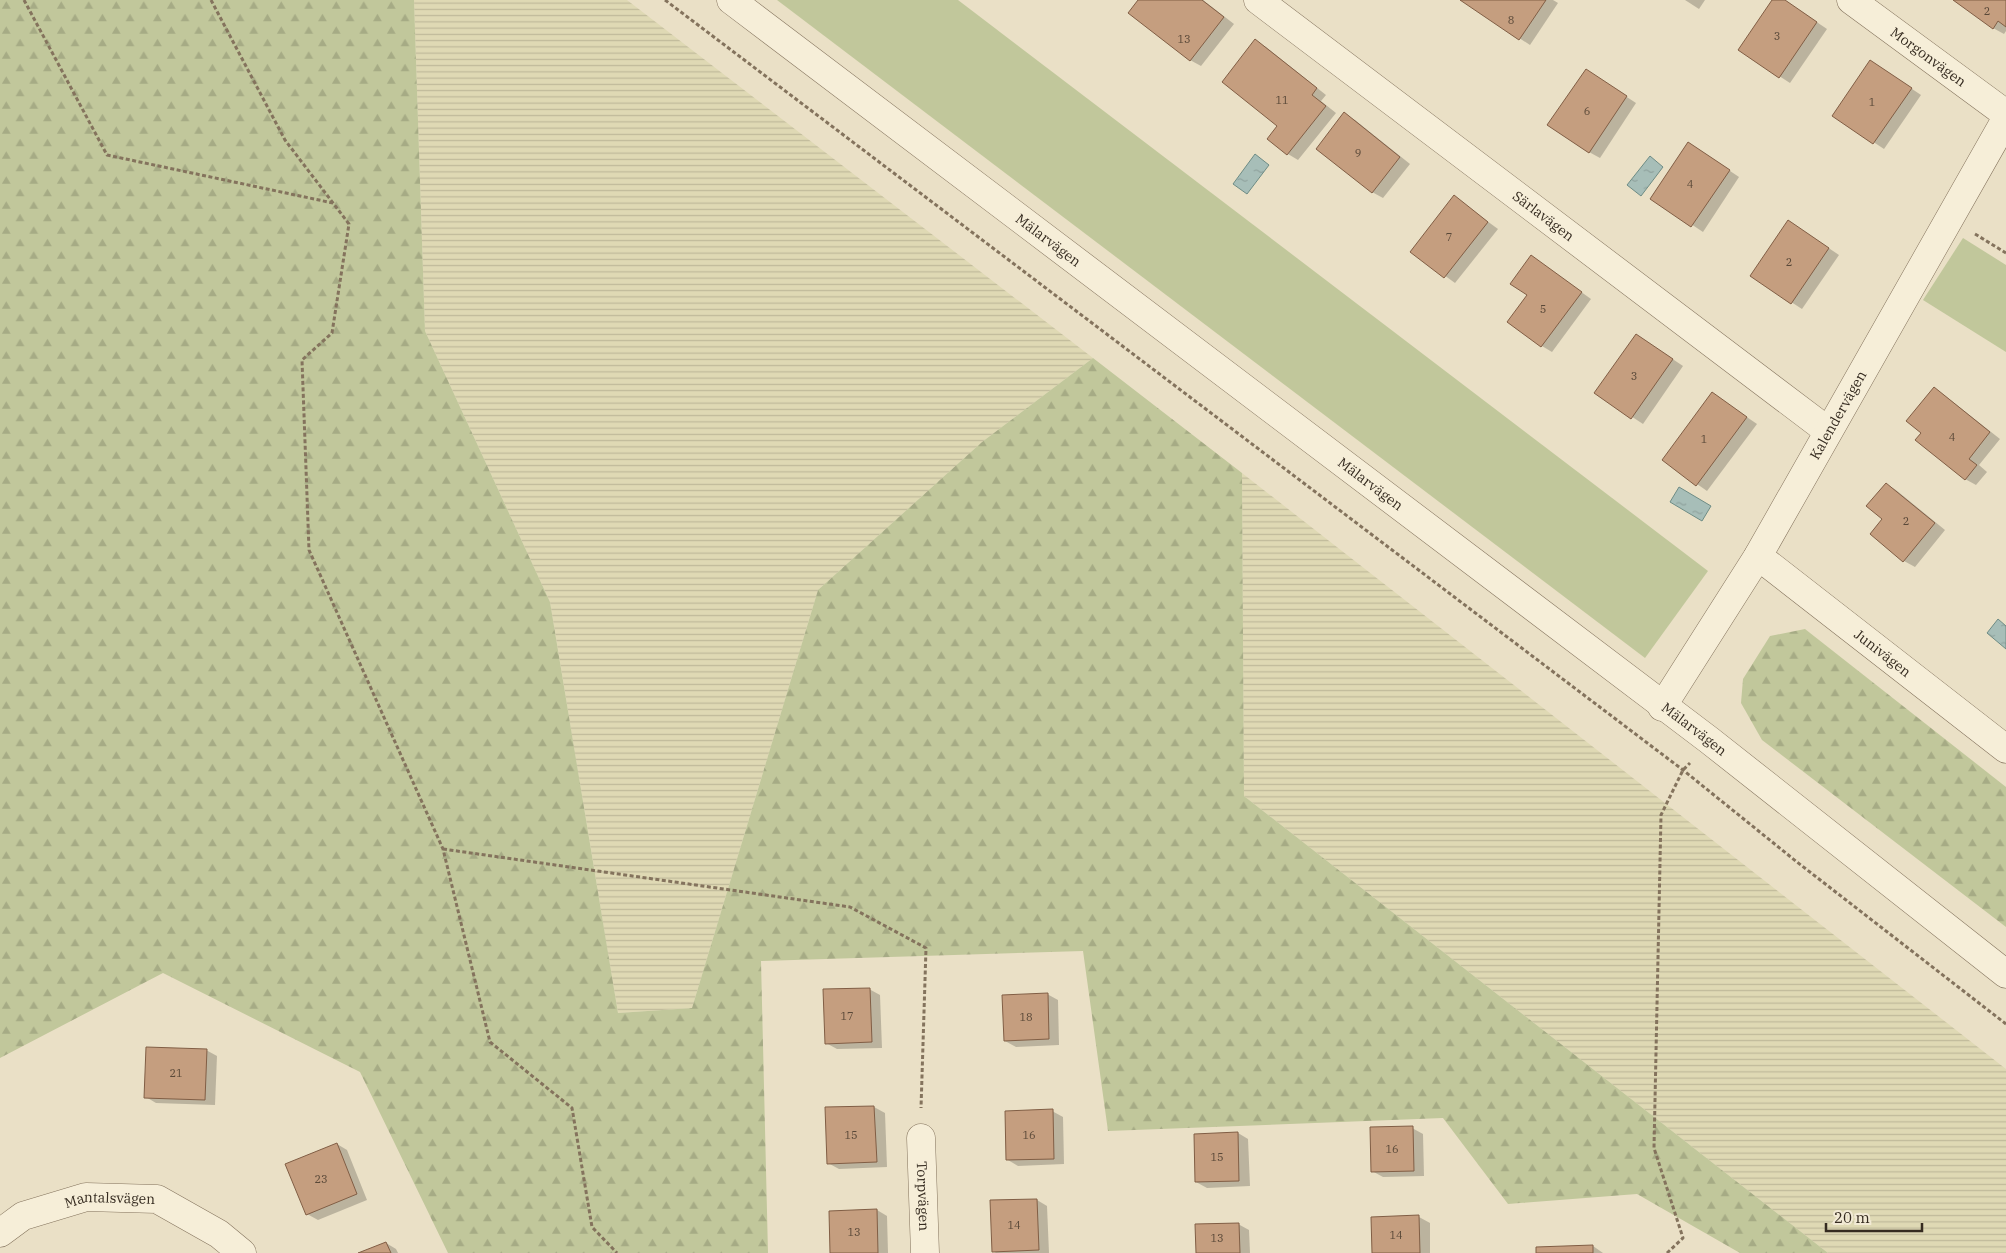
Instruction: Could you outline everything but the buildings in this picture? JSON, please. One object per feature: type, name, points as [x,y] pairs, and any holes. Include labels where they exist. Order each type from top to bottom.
[{"type":"street","name":"Mälarvägen","points":[[731,0],[1709,740],[2006,974]]},
{"type":"street","name":"Särlavägen","points":[[1258,0],[1828,431]]},
{"type":"street","name":"Morgonvägen","points":[[1851,0],[2006,114]]},
{"type":"street","name":"Kalendervägen","points":[[1662,706],[1758,556],[2006,119]]},
{"type":"street","name":"Junivägen","points":[[1758,556],[2006,749]]},
{"type":"street","name":"Torpvägen","points":[[920,1138],[925,1253]]},
{"type":"street","name":"Mantalsvägen","points":[[0,1233],[24,1216],[86,1197],[157,1199],[219,1234],[242,1253]]},
{"type":"path","points":[[24,0],[107,155],[334,203]]},
{"type":"path","points":[[211,0],[286,140],[349,224],[332,333],[302,360],[309,550],[443,849],[490,1042],[572,1108],[592,1227],[617,1253]]},
{"type":"path","points":[[665,0],[1683,770],[1797,862],[2006,1024]]},
{"type":"path","points":[[1950,218],[2006,254]]},
{"type":"path","points":[[1667,1253],[1683,1238],[1654,1148],[1661,816],[1683,770],[1709,740]]},
{"type":"path","points":[[443,849],[850,907],[926,948],[920,1138]]},
{"type":"shaded area","points":[[414,0],[627,0],[1093,358],[982,442],[818,590],[692,1008],[618,1013],[550,602],[425,331]]},
{"type":"shaded area","points":[[1242,473],[2006,1069],[2006,1253],[1828,1253],[1244,796]]},
{"type":"green space","points":[[0,0],[414,0],[425,331],[550,602],[618,1013],[692,1008],[818,590],[982,442],[1093,358],[1242,473],[1244,796],[1828,1253],[1740,1253],[1637,1194],[1508,1204],[1443,1118],[1108,1131],[1083,951],[761,961],[768,1253],[448,1253],[360,1072],[163,973],[0,1058]]},
{"type":"green space","points":[[777,0],[958,0],[1708,571],[1645,658]]},
{"type":"green space","points":[[1963,238],[2006,265],[2006,352],[1923,300]]},
{"type":"green space","points":[[1805,629],[2006,787],[2006,927],[1762,740],[1741,703],[1743,679],[1770,636]]},
{"type":"water","points":[[1255,154],[1269,165],[1247,194],[1233,184]]},
{"type":"water","points":[[1650,156],[1663,167],[1641,196],[1627,185]]},
{"type":"water","points":[[1679,487],[1711,506],[1702,521],[1670,502]]},
{"type":"water","points":[[1998,619],[2006,626],[2006,649],[1987,633]]}]
